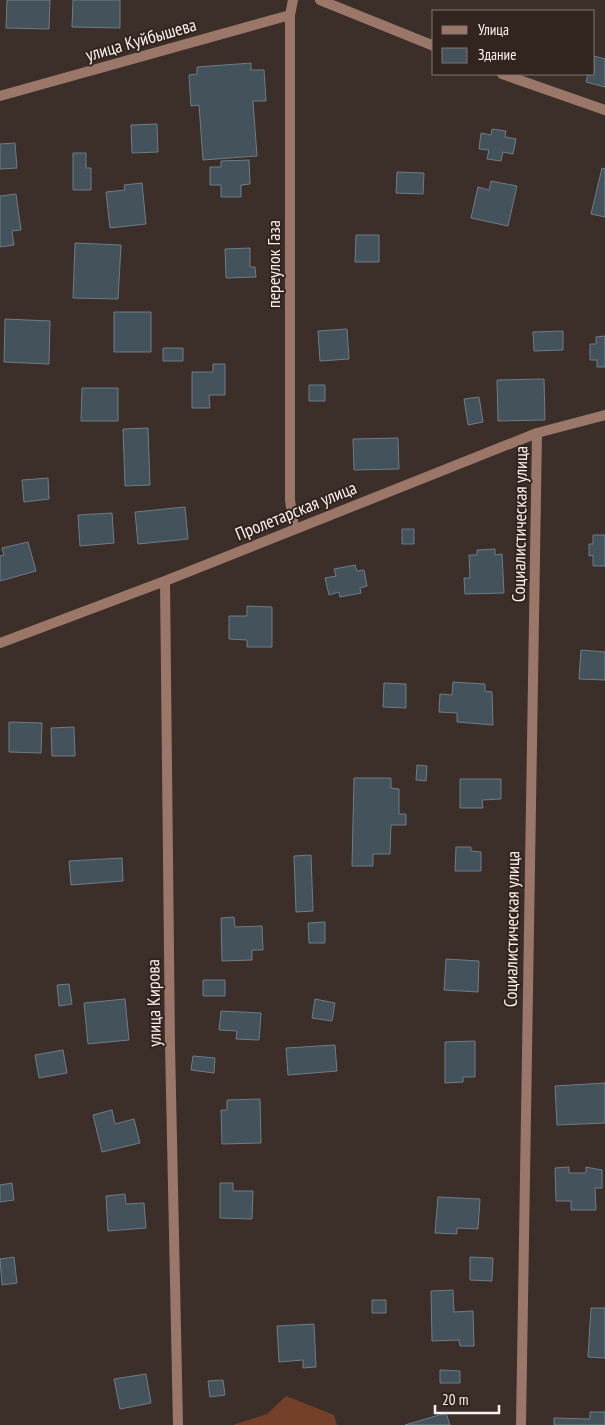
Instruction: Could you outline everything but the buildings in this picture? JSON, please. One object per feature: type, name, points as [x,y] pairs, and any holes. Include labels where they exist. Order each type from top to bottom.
[{"type":"street","name":"переулок Газа","points":[[293,0],[290,15],[290,500],[294,528]]},
{"type":"street","points":[[320,0],[432,45]]},
{"type":"street","name":"улица Куйбышева","points":[[0,96],[290,15]]},
{"type":"street","points":[[505,75],[605,110]]},
{"type":"street","name":"Пролетарская улица","points":[[0,643],[166,581],[294,528],[538,433],[605,415]]},
{"type":"street","name":"Социалистическая улица","points":[[521,1425],[538,433]]},
{"type":"street","name":"улица Кирова","points":[[166,581],[170,1044],[178,1425]]},
{"type":"shaded area","points":[[286,1396],[334,1415],[337,1425],[233,1425],[267,1414]]}]
